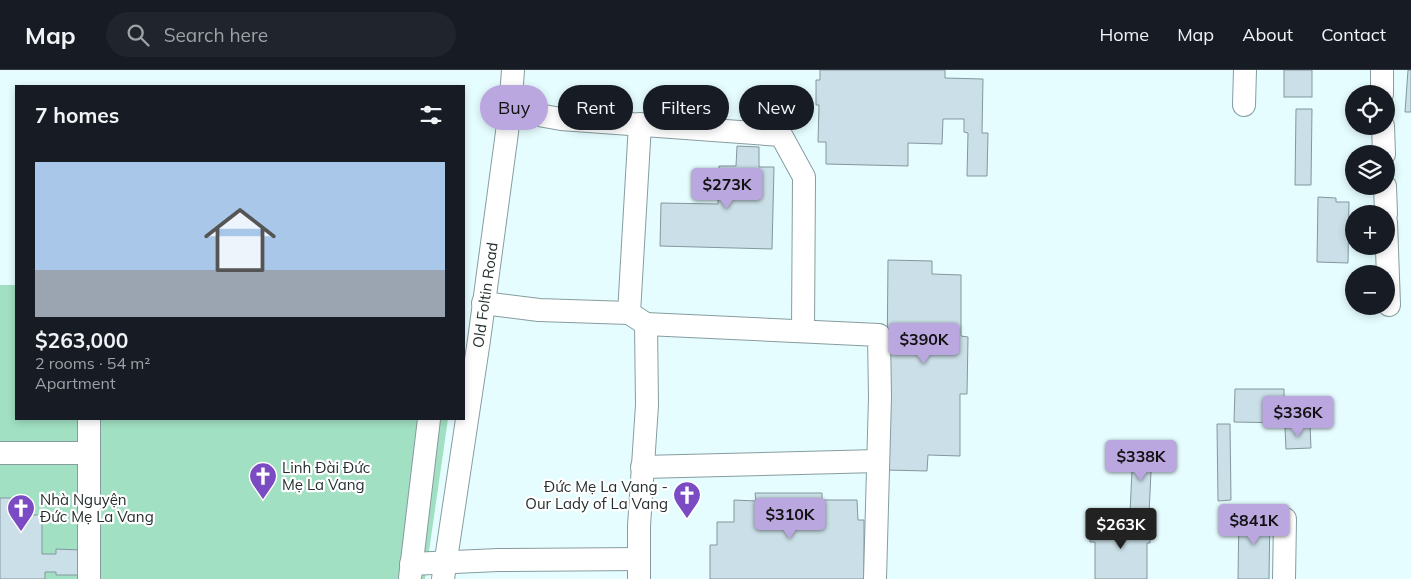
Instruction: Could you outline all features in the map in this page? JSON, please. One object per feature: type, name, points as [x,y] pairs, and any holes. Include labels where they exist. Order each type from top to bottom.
[{"type":"street","name":"Old Foltin Road","points":[[512,85],[513,70]]},
{"type":"street","points":[[1244,105],[1245,70]]},
{"type":"street","points":[[1382,70],[1382,85]]},
{"type":"street","points":[[548,117],[781,134],[804,177],[803,331]]},
{"type":"street","points":[[429,420],[410,571],[444,571],[498,560],[639,569],[642,467],[647,404],[638,318],[640,124]]},
{"type":"street","name":"Old Foltin Road","points":[[465,391],[471,340],[483,303],[507,130]]},
{"type":"street","points":[[483,303],[539,310],[803,331],[879,335],[880,397],[875,579]]},
{"type":"street","points":[[89,420],[89,579]]},
{"type":"street","name":"Old Foltin Road","points":[[444,571],[462,420]]},
{"type":"street","points":[[0,452],[89,453]]},
{"type":"street","points":[[642,467],[878,460]]},
{"type":"street","points":[[1284,579],[1286,519]]},
{"type":"green space","points":[[0,285],[15,285],[15,420],[448,420],[425,579],[0,579]]},
{"type":"building","points":[[820,70],[945,70],[945,78],[983,79],[982,133],[988,133],[987,176],[967,176],[968,133],[964,132],[964,119],[943,119],[942,144],[908,143],[908,166],[826,164],[826,142],[818,142],[819,105],[816,105],[816,80],[820,80]]},
{"type":"building","points":[[1284,70],[1312,70],[1312,97],[1284,97]]},
{"type":"building","points":[[1408,70],[1411,70],[1411,112],[1405,112]]},
{"type":"building","points":[[1296,109],[1312,109],[1311,185],[1295,185]]},
{"type":"building","points":[[737,146],[759,147],[759,167],[774,167],[772,249],[660,246],[661,203],[718,204],[719,166],[736,166]]},
{"type":"building","points":[[1318,197],[1336,198],[1336,202],[1349,202],[1349,205],[1345,205],[1345,255],[1348,255],[1348,263],[1317,262]]},
{"type":"building","points":[[888,260],[932,261],[932,274],[961,275],[961,336],[968,337],[967,394],[960,394],[960,456],[928,455],[927,471],[886,470]]},
{"type":"building","points":[[1235,389],[1284,389],[1284,423],[1234,422]]},
{"type":"building","points":[[1217,424],[1230,424],[1231,500],[1218,501]]},
{"type":"building","points":[[1310,426],[1311,448],[1286,449],[1285,428]]},
{"type":"building","points":[[1133,449],[1152,450],[1149,514],[1130,513]]},
{"type":"building","points":[[755,493],[822,493],[822,500],[857,500],[858,520],[864,520],[864,579],[710,579],[710,545],[717,545],[717,522],[734,522],[734,500],[756,501]]},
{"type":"building","name":"Nhà Nguyện Đức Mẹ La Vang","points":[[0,498],[31,498],[31,515],[42,515],[42,554],[56,554],[56,549],[80,550],[80,575],[56,575],[56,572],[45,572],[45,579],[0,579]]},
{"type":"building","points":[[1239,512],[1270,513],[1269,579],[1238,579]]},
{"type":"building","points":[[1090,523],[1150,524],[1150,543],[1147,543],[1147,579],[1095,579],[1095,542],[1090,542]]},
{"type":"place","name":"Linh Đài Đức Mẹ La Vang","points":[[263,500]]},
{"type":"place","name":"Đức Mẹ La Vang - Our Lady of La Vang","points":[[687,519]]},
{"type":"place","name":"Nhà Nguyện Đức Mẹ La Vang","points":[[21,532]]}]
